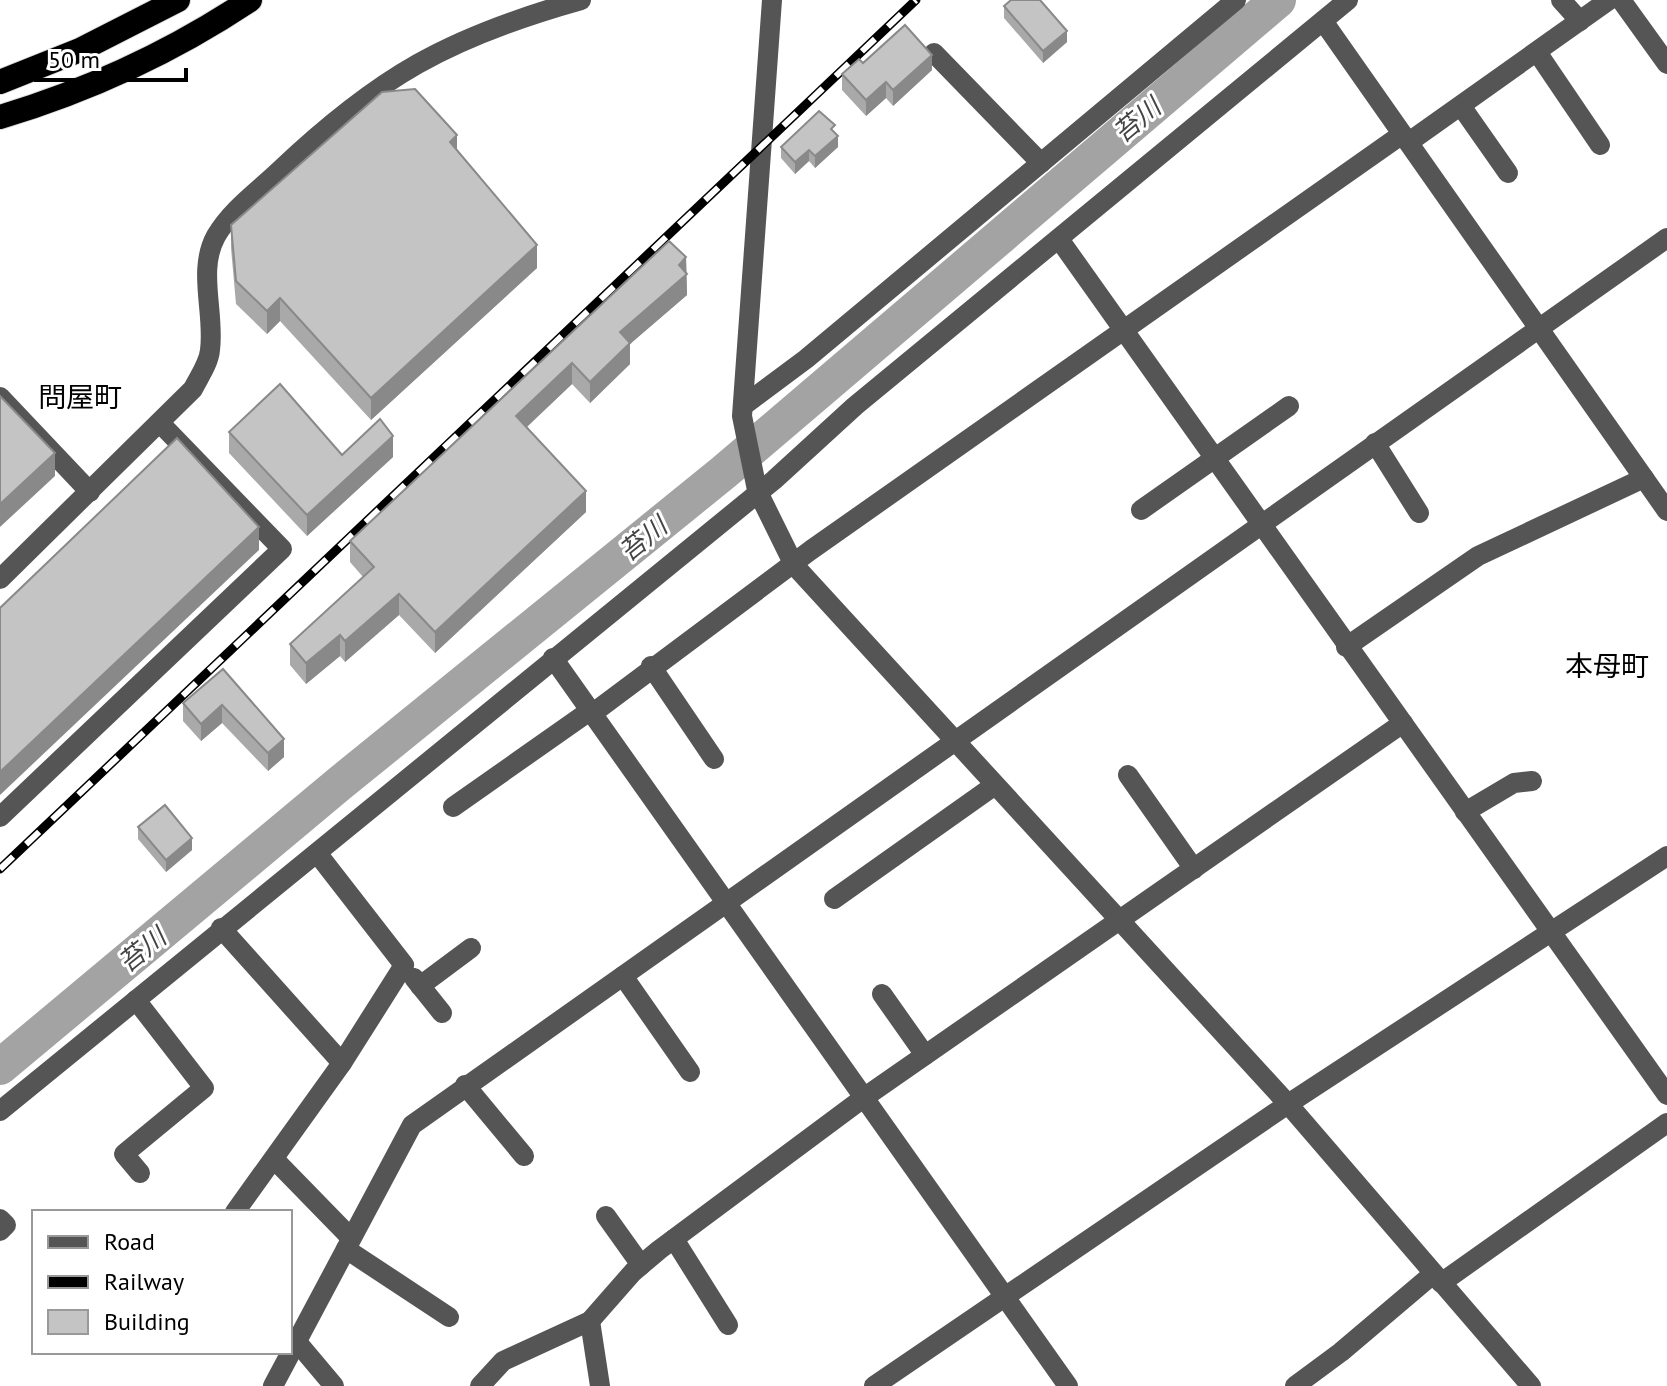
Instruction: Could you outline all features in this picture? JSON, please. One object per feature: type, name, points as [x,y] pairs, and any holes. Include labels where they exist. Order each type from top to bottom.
[{"type":"highway","points":[[0,82],[80,50],[178,0]]},
{"type":"highway","points":[[0,117],[87,88],[150,60],[250,0]]},
{"type":"street","points":[[0,579],[193,389],[210,354],[209,258],[215,237],[231,216],[334,119],[412,65],[457,42],[581,0]]},
{"type":"street","points":[[772,0],[742,411],[756,486],[794,565],[1288,1104],[1531,1386]]},
{"type":"street","points":[[742,411],[1236,0]]},
{"type":"street","points":[[0,1111],[553,658],[756,486],[774,480],[855,406],[1348,0]]},
{"type":"street","points":[[1561,0],[1580,21]]},
{"type":"street","points":[[453,807],[1124,331],[1405,138],[1461,106],[1609,0]]},
{"type":"street","points":[[1621,0],[1667,64]]},
{"type":"street","points":[[1323,21],[1667,511]]},
{"type":"street","points":[[1537,52],[1600,145]]},
{"type":"street","points":[[934,53],[1041,163]]},
{"type":"street","points":[[1461,106],[1508,173]]},
{"type":"street","points":[[334,1386],[295,1335],[349,1244],[412,1125],[1667,238]]},
{"type":"street","points":[[1059,239],[1667,1095]]},
{"type":"street","points":[[0,397],[90,492]]},
{"type":"street","points":[[1141,510],[1289,406]]},
{"type":"street","points":[[0,817],[282,549],[160,423]]},
{"type":"street","points":[[1375,443],[1419,513]]},
{"type":"street","points":[[1346,647],[1478,556],[1644,478]]},
{"type":"street","points":[[553,658],[728,903],[862,1099],[1068,1386]]},
{"type":"street","points":[[651,666],[714,759]]},
{"type":"street","points":[[480,1386],[503,1361],[590,1321],[641,1265],[862,1099],[1403,723]]},
{"type":"street","points":[[1128,775],[1194,869]]},
{"type":"street","points":[[1465,812],[1514,783],[1532,781]]},
{"type":"street","points":[[834,899],[995,785]]},
{"type":"street","points":[[317,853],[442,1013]]},
{"type":"street","points":[[874,1386],[1288,1104],[1551,935],[1667,856]]},
{"type":"street","points":[[221,928],[342,1063]]},
{"type":"street","points":[[420,986],[471,948]]},
{"type":"street","points":[[236,1210],[342,1063],[404,965]]},
{"type":"street","points":[[623,976],[690,1072]]},
{"type":"street","points":[[882,994],[925,1055]]},
{"type":"street","points":[[136,1000],[204,1088],[124,1154],[140,1173]]},
{"type":"street","points":[[465,1085],[524,1156]]},
{"type":"street","points":[[1295,1386],[1437,1278],[1667,1123]]},
{"type":"street","points":[[274,1159],[349,1244],[449,1317]]},
{"type":"street","points":[[606,1216],[641,1265]]},
{"type":"street","points":[[0,1219],[6,1225],[0,1231]]},
{"type":"street","points":[[674,1239],[728,1325]]},
{"type":"street","points":[[590,1321],[600,1386]]},
{"type":"street","points":[[273,1386],[287,1354]]},
{"type":"building","points":[[1011,0],[1040,0],[1067,31],[1043,51],[1004,6]]},
{"type":"building","points":[[905,25],[932,55],[893,90],[886,82],[866,100],[842,74],[859,59],[863,63]]},
{"type":"building","points":[[415,89],[457,135],[450,142],[537,245],[371,398],[280,298],[267,311],[236,281],[231,225],[382,92]]},
{"type":"building","points":[[819,111],[835,125],[831,129],[838,136],[815,156],[809,150],[795,162],[781,147]]},
{"type":"building","points":[[669,241],[686,257],[679,265],[687,274],[620,332],[630,343],[590,382],[572,363],[516,416],[586,491],[435,632],[399,594],[345,641],[340,635],[306,663],[290,644],[374,567],[350,541]]},
{"type":"building","points":[[280,384],[342,455],[380,419],[393,436],[307,515],[229,432]]},
{"type":"building","points":[[0,396],[55,453],[0,504]]},
{"type":"building","points":[[177,438],[259,527],[0,772],[0,608]]},
{"type":"building","points":[[223,669],[284,739],[268,753],[222,705],[201,724],[183,703]]},
{"type":"building","points":[[165,805],[192,838],[166,860],[138,827]]},
{"type":"waterway","name":"苔川","points":[[0,1067],[339,784],[724,472],[1278,0]]},
{"type":"railway","points":[[0,869],[916,0]]},
{"type":"district","name":"問屋町","points":[[80,397]]},
{"type":"district","name":"本母町","points":[[1607,666]]}]
